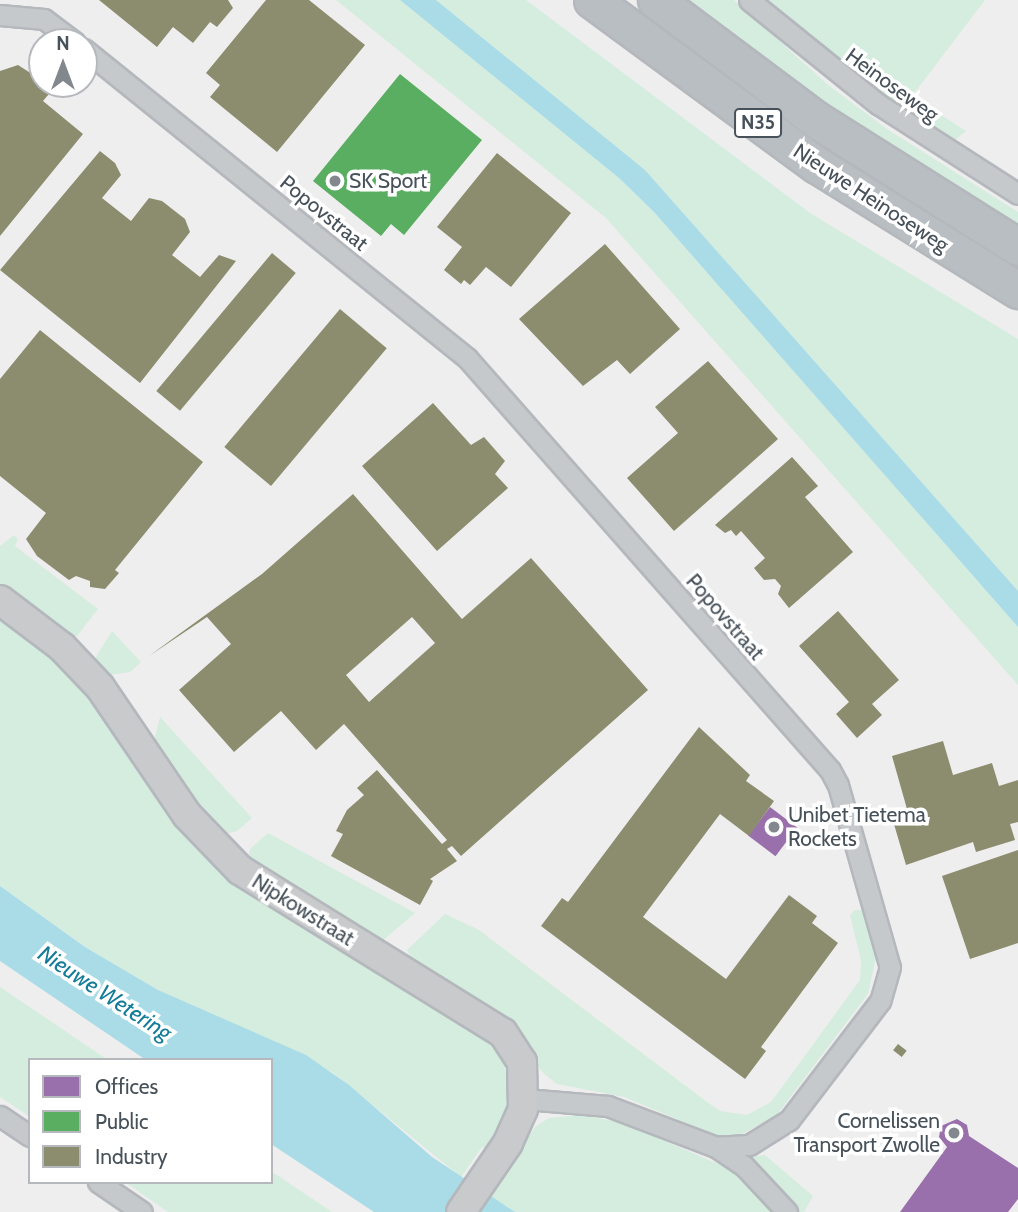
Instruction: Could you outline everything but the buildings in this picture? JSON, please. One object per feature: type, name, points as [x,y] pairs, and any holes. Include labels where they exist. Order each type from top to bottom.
[{"type":"highway","name":"Nieuwe Heinoseweg","points":[[592,0],[817,165],[1018,290]]},
{"type":"highway","name":"Nieuwe Heinoseweg","points":[[656,0],[818,121],[1018,247]]},
{"type":"street","name":"Heinoseweg","points":[[749,0],[878,104],[1018,194]]},
{"type":"street","points":[[0,15],[44,19],[56,28]]},
{"type":"street","name":"Popovstraat","points":[[98,60],[467,358],[830,770],[843,797],[889,953],[886,983],[880,1001],[783,1125],[749,1145],[716,1147],[608,1106],[525,1099]]},
{"type":"street","name":"Nipkowstraat","points":[[0,600],[38,627],[100,687],[187,815],[240,870],[503,1032],[522,1062],[525,1099],[516,1129],[461,1212]]},
{"type":"street","points":[[0,1116],[28,1135]]},
{"type":"street","points":[[716,1147],[744,1166],[787,1212]]},
{"type":"street","points":[[101,1184],[142,1212]]},
{"type":"green space","points":[[336,0],[400,0],[619,178],[654,212],[1018,627],[1018,685],[606,218]]},
{"type":"green space","points":[[436,0],[526,0],[810,213],[1018,339],[1018,591],[645,170]]},
{"type":"green space","points":[[674,0],[734,0],[827,84],[887,129],[1018,212],[1018,232],[956,196]]},
{"type":"green space","points":[[761,0],[985,0],[912,96],[966,131],[950,144]]},
{"type":"green space","points":[[14,535],[18,539],[15,546],[98,609],[77,636],[69,637],[0,586],[0,546]]},
{"type":"green space","points":[[0,616],[82,685],[215,865],[276,910],[491,1041],[505,1065],[510,1109],[489,1150],[482,1147],[461,1177],[332,1072],[158,990],[85,947],[0,886]]},
{"type":"green space","points":[[112,631],[141,662],[130,672],[109,675],[94,660]]},
{"type":"green space","points":[[160,717],[252,818],[237,831],[221,835],[208,822],[153,745]]},
{"type":"green space","points":[[268,833],[415,913],[381,942],[263,873],[248,858],[250,849]]},
{"type":"green space","points":[[855,910],[863,910],[876,957],[868,994],[776,1116],[740,1135],[715,1135],[624,1097],[557,1084],[542,1072],[509,1022],[414,964],[407,950],[445,914],[479,930],[720,1111],[747,1115],[771,1102],[860,980],[861,961],[850,915]]},
{"type":"green space","points":[[0,987],[105,1058],[28,1058],[28,1116],[0,1097]]},
{"type":"green space","points":[[582,1115],[623,1123],[739,1173],[777,1212],[515,1212],[487,1194],[536,1126],[549,1118]]},
{"type":"green space","points":[[765,1155],[813,1196],[804,1212],[797,1212],[779,1195],[749,1157]]},
{"type":"green space","points":[[273,1172],[332,1212],[168,1212],[128,1184],[273,1184]]},
{"type":"water","points":[[400,0],[436,0],[645,170],[1018,591],[1018,627],[654,212],[619,178]]},
{"type":"water","name":"Nieuwe Wetering","points":[[0,886],[85,947],[158,990],[306,1055],[349,1085],[432,1157],[515,1212],[374,1212],[273,1145],[273,1058],[143,1058],[0,961]]},
{"type":"place","name":"SK Sport","points":[[335,181]]},
{"type":"place","name":"Unibet Tietema Rockets","points":[[774,827]]},
{"type":"place","name":"Cornelissen Transport Zwolle","points":[[954,1133]]}]
